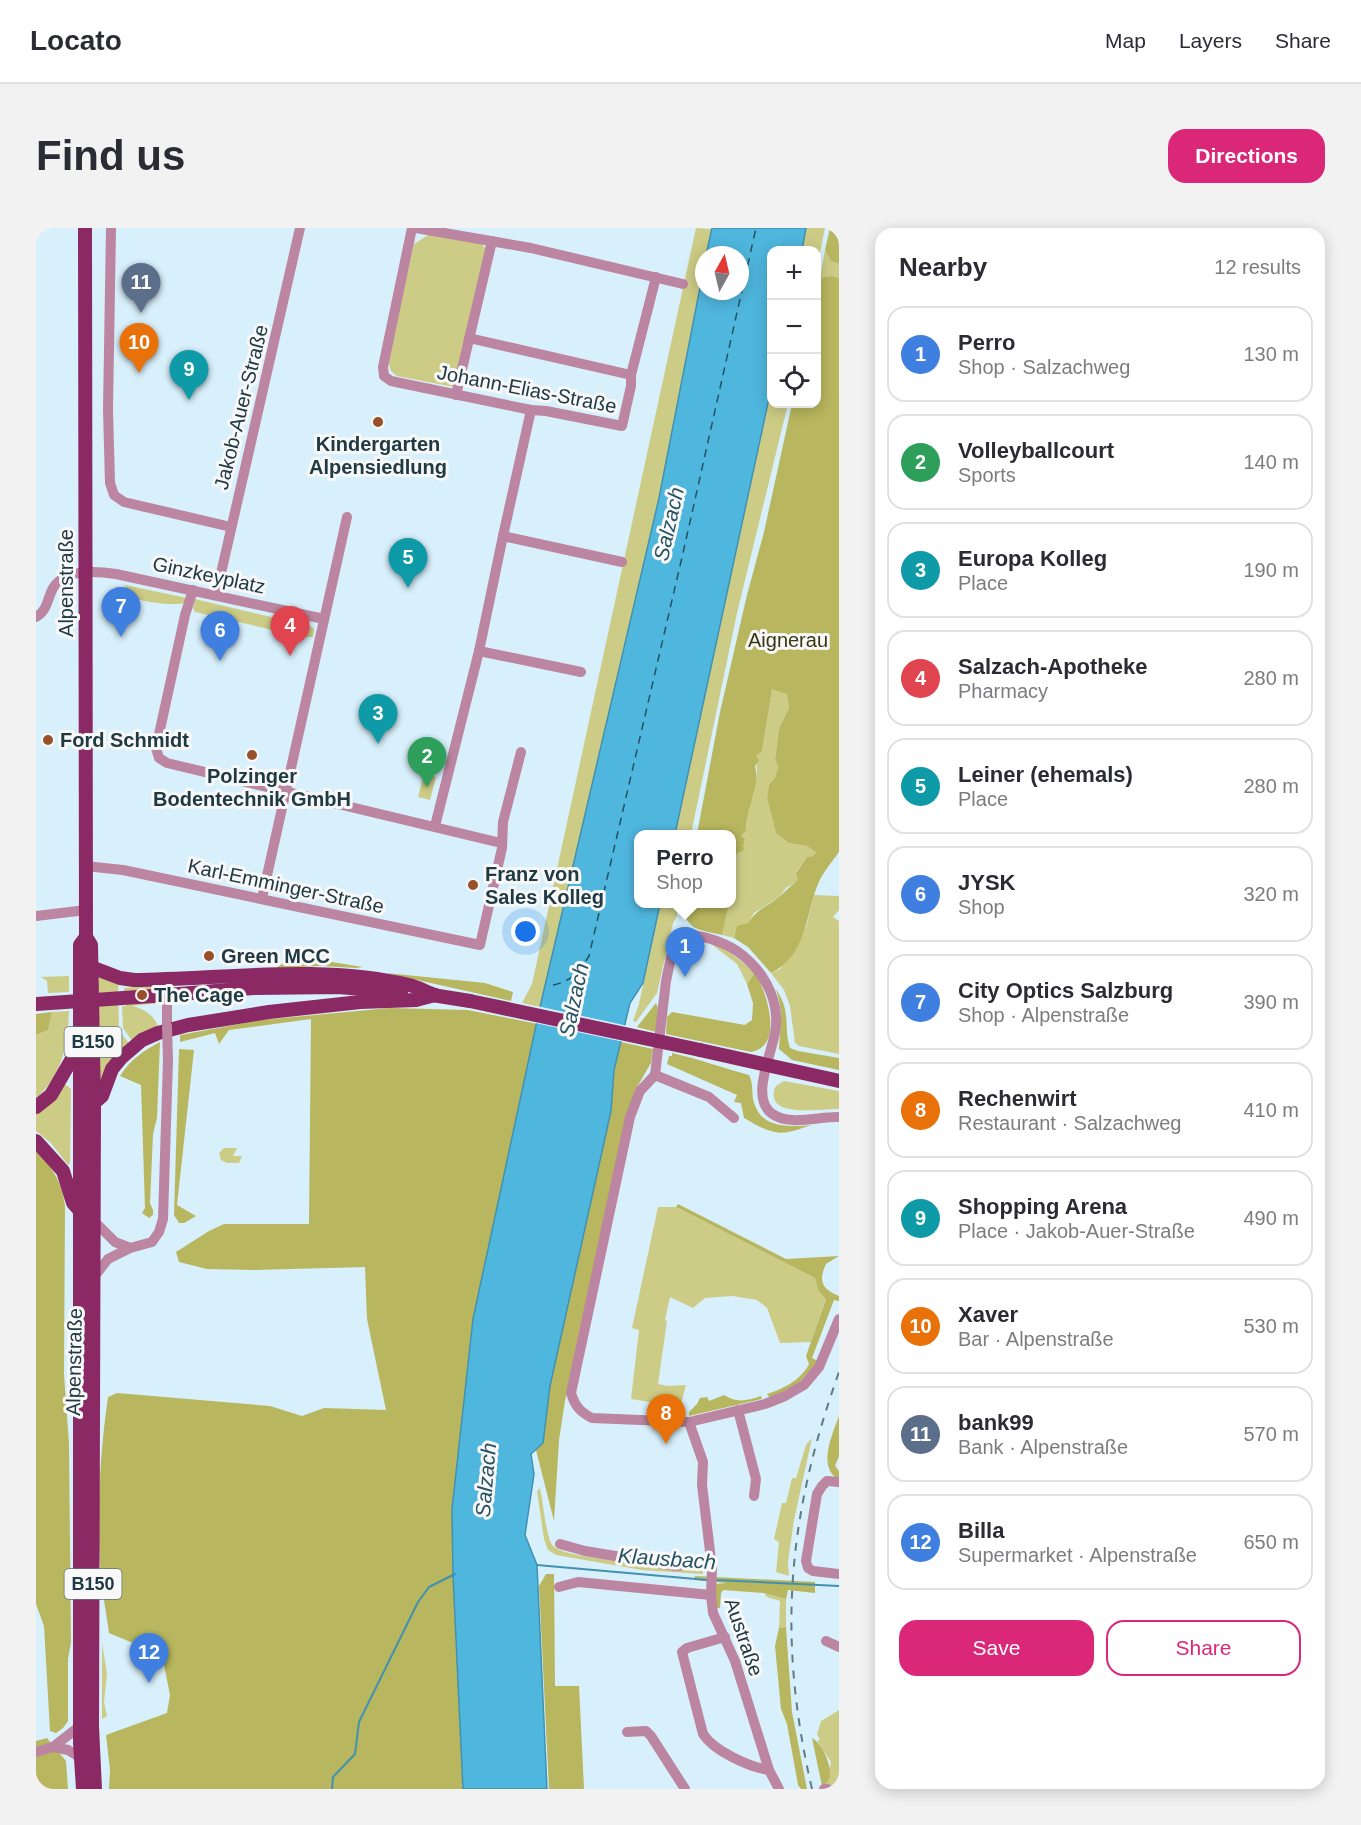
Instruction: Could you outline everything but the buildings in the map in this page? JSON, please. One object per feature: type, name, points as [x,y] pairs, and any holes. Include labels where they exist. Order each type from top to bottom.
[{"type":"main road","name":"Alpenstraße","points":[[83,1789],[80,1726],[87,1216],[94,1103],[91,945],[86,937],[85,866],[85,228]]},
{"type":"main road","name":"Alpenstraße","points":[[86,937],[80,945],[80,1045],[87,1216],[94,1277],[92,1726],[95,1789]]},
{"type":"main road","points":[[91,968],[120,978],[134,980],[319,974],[362,977],[406,984],[435,995]]},
{"type":"main road","points":[[36,1005],[253,988],[338,987],[435,995],[839,1081]]},
{"type":"main road","points":[[94,1103],[102,1096],[112,1069],[121,1058],[142,1040],[158,1033],[188,1025],[269,1012],[360,1002],[416,1000],[435,995]]},
{"type":"main road","points":[[36,1107],[51,1095],[80,1045]]},
{"type":"main road","points":[[36,1141],[63,1171],[73,1203],[87,1216]]},
{"type":"street","points":[[111,228],[108,410],[110,483],[114,495],[124,502],[231,527]]},
{"type":"street","name":"Jakob-Auer-Straße","points":[[216,595],[300,228]]},
{"type":"street","points":[[414,228],[531,248],[683,284]]},
{"type":"street","name":"Johann-Elias-Straße","points":[[414,228],[383,367],[384,376],[391,381],[622,426],[632,375]]},
{"type":"street","points":[[456,395],[492,241]]},
{"type":"street","points":[[469,338],[632,375],[657,277]]},
{"type":"street","points":[[435,826],[479,651],[531,410]]},
{"type":"street","points":[[262,898],[347,517]]},
{"type":"street","points":[[502,536],[622,562]]},
{"type":"street","name":"Ginzkeyplatz","points":[[85,572],[105,572],[324,619]]},
{"type":"street","points":[[36,617],[46,608],[57,583],[71,575],[85,572]]},
{"type":"street","points":[[193,590],[185,615],[156,748],[159,758],[167,763],[501,843],[503,822],[521,752]]},
{"type":"street","points":[[479,651],[581,672]]},
{"type":"street","name":"Karl-Emminger-Straße","points":[[85,866],[115,868],[480,945],[502,848],[501,843]]},
{"type":"street","points":[[36,916],[86,910]]},
{"type":"street","points":[[839,1117],[792,1120],[774,1115],[767,1109],[763,1099],[766,1066],[776,1026],[775,1006],[770,988],[753,966],[739,953],[721,943],[689,935],[680,938],[674,945],[666,981],[655,1075],[640,1091],[630,1117],[571,1393],[574,1405],[582,1413],[592,1418],[689,1422],[770,1403],[804,1385],[819,1367],[839,1319]]},
{"type":"street","points":[[94,1277],[108,1259],[130,1248],[152,1242],[163,1220],[168,1060],[166,995]]},
{"type":"street","points":[[655,1075],[709,1097],[734,1118]]},
{"type":"street","points":[[87,1216],[115,1242],[130,1248]]},
{"type":"street","points":[[738,1410],[756,1479],[754,1496]]},
{"type":"street","name":"Austraße","points":[[689,1422],[703,1462],[702,1485],[711,1565],[713,1613],[735,1661],[769,1770],[779,1789]]},
{"type":"street","points":[[839,1482],[827,1481],[817,1494],[806,1562],[808,1568],[813,1571],[839,1574]]},
{"type":"street","points":[[560,1544],[585,1551],[676,1566],[711,1565]]},
{"type":"street","points":[[559,1587],[578,1582],[711,1593]]},
{"type":"street","points":[[725,1637],[682,1652],[703,1734],[712,1745],[751,1765],[769,1770]]},
{"type":"street","points":[[826,1641],[839,1647]]},
{"type":"street","points":[[36,1752],[53,1747],[80,1726]]},
{"type":"street","points":[[627,1732],[646,1731],[686,1789]]},
{"type":"street","points":[[53,1747],[70,1751],[81,1758]]},
{"type":"shaded area","points":[[696,228],[712,229],[708,246],[695,246],[695,300],[698,300],[659,498],[540,1007],[522,1003],[532,984]]},
{"type":"shaded area","points":[[806,228],[825,228],[821,248],[803,246]]},
{"type":"shaded area","points":[[428,235],[482,244],[486,249],[454,387],[397,376],[391,371],[388,361],[414,244]]},
{"type":"shaded area","points":[[825,250],[831,261],[839,264],[839,278],[832,276],[821,278]]},
{"type":"shaded area","points":[[767,408],[787,408],[737,613],[692,830],[676,830]]},
{"type":"shaded area","points":[[125,585],[187,598],[184,603],[179,604],[136,599],[129,595]]},
{"type":"shaded area","points":[[195,599],[314,628],[313,637],[303,637],[195,612],[193,608]]},
{"type":"shaded area","points":[[772,688],[787,694],[789,708],[779,728],[775,760],[778,767],[775,778],[769,784],[767,798],[776,833],[789,843],[807,846],[816,851],[813,856],[807,857],[796,872],[799,880],[786,888],[779,897],[754,913],[748,923],[735,933],[734,938],[722,935],[728,908],[736,908],[736,857],[743,845],[741,836],[746,831],[749,802],[753,797],[757,773],[756,756],[762,751]]},
{"type":"shaded area","points":[[424,774],[436,777],[430,800],[418,797]]},
{"type":"shaded area","points":[[814,895],[839,896],[839,910],[833,917],[839,921],[839,1054],[799,1046],[795,1043],[790,1006],[784,990],[771,973],[780,969],[806,927]]},
{"type":"shaded area","points":[[659,908],[678,908],[657,993],[636,1022],[633,1021],[639,1004]]},
{"type":"shaded area","points":[[710,943],[723,947],[755,972],[747,984],[737,964]]},
{"type":"shaded area","points":[[69,976],[69,992],[48,993],[47,981],[41,977]]},
{"type":"shaded area","points":[[99,976],[118,981],[119,1030],[130,1045],[102,1082],[99,1082],[97,978]]},
{"type":"shaded area","points":[[157,985],[159,1003],[132,1006],[148,1013],[155,1020],[159,1029],[133,1042],[123,1028],[122,1006],[126,1006],[124,988]]},
{"type":"shaded area","points":[[69,1011],[65,1047],[58,1070],[36,1098],[36,1035],[48,1030],[52,1012]]},
{"type":"shaded area","points":[[784,1081],[839,1091],[839,1109],[799,1110],[788,1109],[780,1105],[774,1100],[774,1091],[776,1086]]},
{"type":"shaded area","points":[[65,1084],[71,1089],[70,1163],[68,1165],[51,1143],[36,1131],[36,1113],[55,1099]]},
{"type":"shaded area","points":[[224,1148],[237,1148],[233,1156],[242,1156],[239,1163],[227,1163],[221,1160],[219,1153]]},
{"type":"shaded area","points":[[658,1207],[676,1207],[815,1278],[818,1290],[826,1298],[811,1342],[780,1343],[767,1308],[757,1300],[732,1296],[705,1298],[693,1308],[670,1297],[665,1320],[667,1321],[658,1384],[686,1385],[681,1404],[667,1410],[657,1408],[655,1403],[631,1399],[639,1330],[632,1328]]},
{"type":"shaded area","points":[[812,1438],[794,1520],[788,1562],[789,1576],[776,1572],[779,1542],[774,1539],[782,1503],[786,1503],[792,1478],[796,1478],[806,1445]]},
{"type":"shaded area","points":[[540,1488],[553,1546],[563,1551],[600,1558],[703,1566],[703,1574],[642,1570],[556,1555],[548,1550],[544,1539],[537,1491]]},
{"type":"shaded area","points":[[764,1593],[786,1599],[786,1627],[779,1628],[780,1601],[767,1597]]},
{"type":"shaded area","points":[[102,1642],[107,1674],[104,1702],[107,1716],[102,1719]]},
{"type":"shaded area","points":[[839,1710],[839,1789],[826,1785],[831,1762],[817,1741],[820,1740],[817,1734],[821,1721]]},
{"type":"green space","points":[[830,228],[839,228],[839,264],[831,261],[825,250]]},
{"type":"green space","name":"Aignerau","points":[[832,276],[839,278],[839,852],[818,884],[803,934],[792,956],[771,973],[748,947],[734,938],[737,926],[748,923],[759,911],[798,880],[796,873],[807,857],[813,856],[816,852],[807,846],[789,843],[776,833],[767,798],[769,784],[775,778],[778,767],[775,760],[779,728],[789,708],[787,694],[772,689],[762,751],[756,756],[759,760],[755,766],[755,790],[746,831],[741,836],[745,839],[744,850],[736,857],[736,830],[698,830],[720,712],[764,532],[791,408],[821,408],[821,278]]},
{"type":"green space","points":[[684,908],[728,908],[722,935],[700,930],[690,924]]},
{"type":"green space","points":[[294,956],[363,967],[276,968]]},
{"type":"green space","points":[[755,972],[768,1004],[770,1017],[768,1040],[761,1048],[751,1052],[666,1034],[667,1017],[672,1012],[745,1025],[752,1020],[753,1003],[747,984]]},
{"type":"green space","points":[[386,973],[485,983],[513,992],[511,1001]]},
{"type":"green space","points":[[776,989],[786,1012],[790,1048],[839,1058],[839,1070],[792,1060],[779,1049],[781,1013]]},
{"type":"green space","points":[[656,1003],[658,1008],[656,1032],[637,1027]]},
{"type":"green space","points":[[390,1008],[468,1010],[538,1024],[473,1319],[452,1509],[463,1789],[109,1789],[110,1770],[106,1735],[167,1713],[170,1695],[162,1655],[109,1633],[102,1590],[99,1522],[101,1459],[108,1397],[117,1393],[270,1406],[302,1416],[324,1408],[386,1410],[367,1319],[365,1267],[207,1269],[179,1262],[176,1252],[224,1224],[309,1224],[311,1019],[229,1030],[219,1044],[215,1033],[180,1042],[180,1035],[261,1020]]},
{"type":"green space","points":[[52,1012],[48,1030],[36,1035],[36,1014]]},
{"type":"green space","points":[[160,1042],[150,1203],[153,1215],[149,1218],[142,1213],[145,1208],[141,1085],[120,1076],[137,1056]]},
{"type":"green space","points":[[621,1042],[653,1049],[651,1063],[637,1087],[580,1328],[559,1440],[554,1521],[536,1450],[543,1443],[550,1386],[611,1111],[614,1070]]},
{"type":"green space","points":[[179,1049],[194,1050],[177,1205],[196,1216],[184,1223],[179,1223],[174,1215]]},
{"type":"green space","points":[[672,1053],[749,1075],[754,1103],[763,1118],[770,1122],[785,1126],[811,1125],[783,1133],[770,1131],[754,1124],[744,1118],[741,1103],[734,1102],[737,1095],[667,1064]]},
{"type":"green space","points":[[36,1149],[55,1175],[65,1206],[64,1374],[69,1444],[71,1642],[68,1659],[68,1721],[56,1733],[50,1731],[44,1626],[36,1604]]},
{"type":"green space","points":[[678,1204],[786,1259],[839,1256],[826,1264],[822,1280],[825,1287],[839,1296],[839,1301],[834,1300],[812,1358],[818,1361],[798,1384],[770,1398],[767,1394],[791,1383],[806,1370],[809,1364],[806,1356],[826,1299],[818,1290],[815,1278],[676,1207]]},
{"type":"green space","points":[[724,1395],[737,1400],[761,1396],[762,1399],[689,1416],[689,1412],[700,1398],[707,1397],[709,1401]]},
{"type":"green space","points":[[651,1402],[656,1403],[657,1408],[667,1410],[681,1404],[679,1410],[684,1412],[683,1417],[649,1416]]},
{"type":"green space","points":[[839,1416],[839,1456],[835,1466],[839,1471],[839,1480],[832,1474],[827,1459],[830,1441]]},
{"type":"green space","points":[[546,1574],[554,1574],[555,1686],[579,1686],[584,1789],[549,1789],[539,1586]]},
{"type":"green space","points":[[695,1576],[815,1582],[815,1593],[788,1590],[786,1599],[764,1593],[723,1590],[720,1608],[714,1608],[714,1584],[727,1583],[694,1580]]},
{"type":"green space","points":[[786,1627],[792,1712],[807,1789],[801,1789],[798,1785],[787,1724],[781,1709],[775,1646],[779,1628]]},
{"type":"green space","points":[[47,1738],[66,1761],[68,1789],[36,1789],[36,1741]]},
{"type":"green space","points":[[812,1738],[825,1755],[830,1770],[827,1783],[822,1786]]},
{"type":"water","name":"Salzach","points":[[712,228],[806,228],[803,246],[767,246],[767,408],[676,830],[634,830],[634,908],[659,908],[643,983],[630,1003],[614,1070],[611,1111],[550,1386],[543,1443],[531,1454],[534,1474],[525,1535],[537,1565],[547,1789],[463,1789],[452,1509],[473,1319],[540,1007],[659,498],[698,300],[749,300],[749,246],[708,246]]},
{"type":"pier","points":[[537,1006],[628,1026],[624,1042],[535,1023]]},
{"type":"waterway","name":"Klausbach","points":[[537,1565],[707,1580]]},
{"type":"waterway","points":[[332,1789],[333,1777],[355,1754],[359,1722],[418,1602],[429,1587],[455,1574]]},
{"type":"waterway","name":"Klausbach","points":[[716,1580],[839,1586]]},
{"type":"ferry route","points":[[553,985],[574,975],[589,956],[756,228]]},
{"type":"railway","points":[[812,1789],[801,1734],[794,1681],[791,1629],[793,1579],[798,1528],[808,1478],[821,1426],[839,1372]]},
{"type":"place","name":"bank99","points":[[141,313]]},
{"type":"place","name":"Xaver","points":[[139,373]]},
{"type":"place","name":"Shopping Arena","points":[[189,400]]},
{"type":"place","name":"Kindergarten Alpensiedlung","points":[[378,422]]},
{"type":"place","name":"Leiner (ehemals)","points":[[408,588]]},
{"type":"place","name":"City Optics Salzburg","points":[[121,637]]},
{"type":"place","name":"Salzach-Apotheke","points":[[290,656]]},
{"type":"place","name":"JYSK","points":[[220,661]]},
{"type":"place","name":"Ford Schmidt","points":[[48,740]]},
{"type":"place","name":"Europa Kolleg","points":[[378,744]]},
{"type":"place","name":"Polzinger Bodentechnik GmbH","points":[[252,755]]},
{"type":"place","name":"Volleyballcourt","points":[[427,787]]},
{"type":"place","name":"Franz von Sales Kolleg","points":[[473,885]]},
{"type":"place","name":"Green MCC","points":[[209,956]]},
{"type":"place","name":"Perro","points":[[685,977]]},
{"type":"place","name":"The Cage","points":[[142,995]]},
{"type":"place","name":"Rechenwirt","points":[[666,1444]]},
{"type":"place","name":"Billa","points":[[149,1683]]}]
